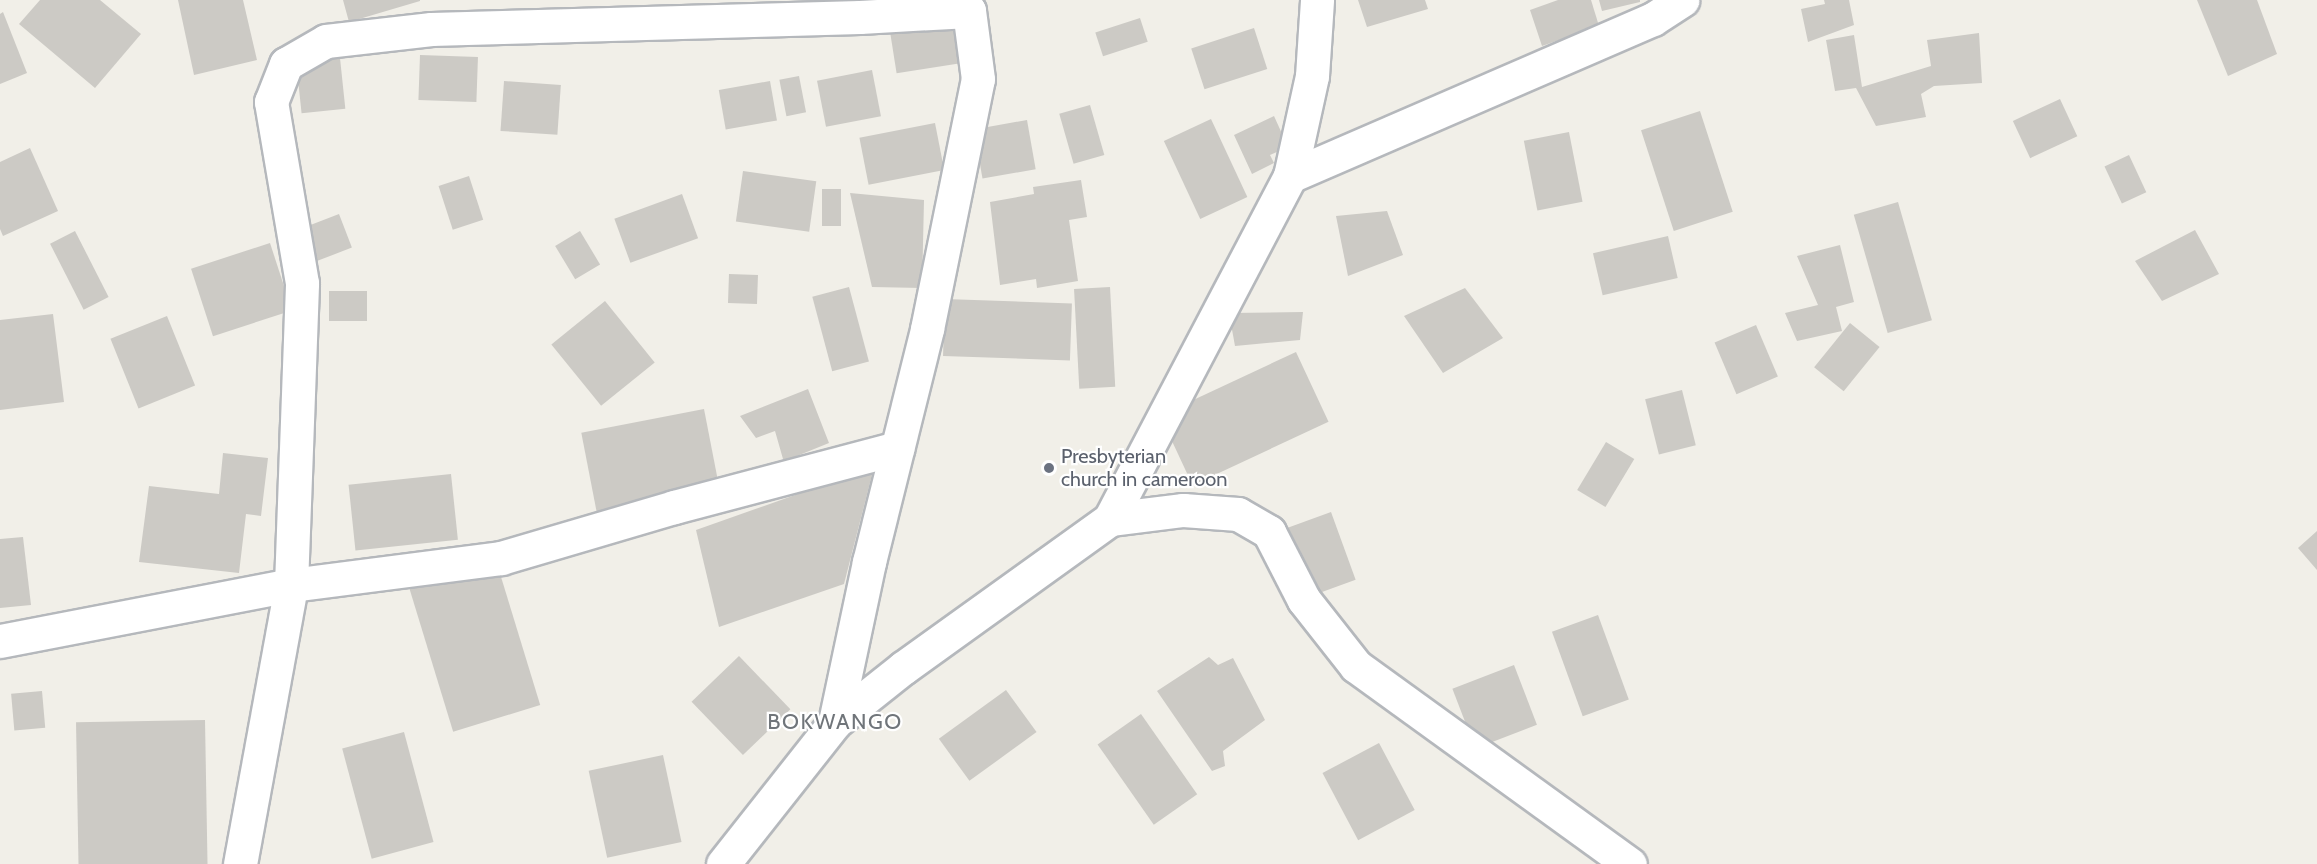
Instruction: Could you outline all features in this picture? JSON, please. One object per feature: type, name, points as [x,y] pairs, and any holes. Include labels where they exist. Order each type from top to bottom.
[{"type":"street","points":[[723,864],[835,722],[903,668],[1110,519],[1290,176],[1312,76],[1317,0]]},
{"type":"street","points":[[1290,176],[1653,19],[1682,0]]},
{"type":"street","points":[[240,864],[291,585],[302,283],[271,102],[286,64],[326,41],[431,29],[860,17],[966,5],[978,79],[927,329],[897,448],[835,722]]},
{"type":"street","points":[[0,641],[291,585],[501,558],[674,507],[897,448]]},
{"type":"street","points":[[1110,519],[1183,510],[1238,514],[1269,532],[1304,600],[1356,666],[1630,864]]},
{"type":"building","points":[[40,0],[100,0],[141,34],[95,88],[19,24]]},
{"type":"building","points":[[178,0],[243,0],[257,60],[194,75]]},
{"type":"building","points":[[343,0],[420,0],[420,1],[349,22]]},
{"type":"building","points":[[1358,0],[1425,0],[1428,9],[1367,27]]},
{"type":"building","points":[[1558,0],[1591,0],[1599,26],[1542,46],[1530,10]]},
{"type":"building","points":[[1599,0],[1640,0],[1640,2],[1602,11]]},
{"type":"building","points":[[1824,0],[1849,0],[1854,25],[1808,42],[1801,9],[1825,4]]},
{"type":"building","points":[[2197,0],[2257,0],[2277,54],[2228,76]]},
{"type":"building","points":[[3,12],[27,73],[0,84],[0,14]]},
{"type":"building","points":[[951,14],[959,63],[897,73],[889,24]]},
{"type":"building","points":[[1140,18],[1148,42],[1103,56],[1095,33]]},
{"type":"building","points":[[1254,28],[1267,69],[1205,89],[1191,48]]},
{"type":"building","points":[[1979,33],[1982,83],[1934,86],[1921,94],[1926,117],[1876,126],[1856,88],[1835,91],[1826,40],[1854,35],[1862,87],[1931,66],[1927,40]]},
{"type":"building","points":[[420,55],[478,57],[476,102],[418,100]]},
{"type":"building","points":[[340,58],[345,109],[302,113],[296,63]]},
{"type":"building","points":[[872,70],[881,116],[826,127],[817,81]]},
{"type":"building","points":[[799,76],[806,112],[786,116],[779,80]]},
{"type":"building","points":[[504,81],[561,85],[557,135],[501,131]]},
{"type":"building","points":[[770,81],[777,120],[726,129],[719,90]]},
{"type":"building","points":[[2060,99],[2077,136],[2030,158],[2013,121]]},
{"type":"building","points":[[1090,105],[1104,155],[1074,164],[1059,114]]},
{"type":"building","points":[[1700,111],[1733,212],[1674,231],[1641,130]]},
{"type":"building","points":[[1274,116],[1288,147],[1270,155],[1274,163],[1252,174],[1234,135]]},
{"type":"building","points":[[1211,119],[1247,197],[1200,219],[1164,141]]},
{"type":"building","points":[[1027,120],[1036,169],[983,179],[974,129]]},
{"type":"building","points":[[935,123],[944,170],[869,185],[859,138]]},
{"type":"building","points":[[1569,132],[1583,202],[1537,210],[1524,141]]},
{"type":"building","points":[[30,148],[58,211],[3,236],[0,229],[0,162]]},
{"type":"building","points":[[2129,155],[2146,192],[2122,204],[2105,166]]},
{"type":"building","points":[[743,171],[816,181],[809,232],[736,222]]},
{"type":"building","points":[[469,176],[483,220],[453,230],[439,186]]},
{"type":"building","points":[[1081,180],[1087,217],[1069,220],[1078,281],[1037,288],[1036,279],[1000,285],[990,202],[1034,194],[1033,187]]},
{"type":"building","points":[[822,189],[841,189],[841,226],[822,226]]},
{"type":"building","points":[[850,193],[924,200],[922,288],[872,287]]},
{"type":"building","points":[[682,194],[698,238],[630,263],[614,219]]},
{"type":"building","points":[[1898,202],[1932,320],[1888,333],[1854,215]]},
{"type":"building","points":[[1387,211],[1403,255],[1348,276],[1336,216]]},
{"type":"building","points":[[339,214],[352,248],[314,262],[301,229]]},
{"type":"building","points":[[2195,230],[2219,274],[2162,301],[2135,261]]},
{"type":"building","points":[[75,231],[109,297],[84,310],[50,244]]},
{"type":"building","points":[[580,231],[600,264],[575,279],[555,246]]},
{"type":"building","points":[[1668,236],[1678,278],[1603,295],[1593,253]]},
{"type":"building","points":[[270,243],[292,311],[213,336],[191,269]]},
{"type":"building","points":[[1840,245],[1854,302],[1836,307],[1842,331],[1797,341],[1785,313],[1818,305],[1797,256]]},
{"type":"building","points":[[729,274],[758,275],[757,304],[728,303]]},
{"type":"building","points":[[849,287],[869,361],[832,371],[812,297]]},
{"type":"building","points":[[1110,287],[1115,387],[1079,389],[1074,289]]},
{"type":"building","points":[[1465,288],[1503,338],[1443,373],[1404,316]]},
{"type":"building","points":[[329,291],[367,291],[367,321],[329,321]]},
{"type":"building","points":[[945,299],[1072,303],[1070,360],[943,356]]},
{"type":"building","points":[[605,301],[655,362],[601,406],[551,344]]},
{"type":"building","points":[[1303,312],[1300,340],[1235,346],[1229,313]]},
{"type":"building","points":[[53,314],[64,402],[0,410],[0,320]]},
{"type":"building","points":[[167,316],[195,386],[139,408],[110,339]]},
{"type":"building","points":[[1850,323],[1880,347],[1844,391],[1814,367]]},
{"type":"building","points":[[1756,325],[1778,377],[1736,394],[1715,343]]},
{"type":"building","points":[[1296,352],[1329,422],[1193,485],[1160,415]]},
{"type":"building","points":[[808,389],[829,443],[787,460],[783,459],[775,431],[756,438],[740,416]]},
{"type":"building","points":[[1682,390],[1696,445],[1659,454],[1645,399]]},
{"type":"building","points":[[704,409],[720,489],[597,513],[581,433]]},
{"type":"building","points":[[1606,442],[1634,459],[1605,507],[1577,490]]},
{"type":"building","points":[[223,453],[268,458],[261,516],[246,514],[239,573],[139,562],[149,486],[219,494]]},
{"type":"building","points":[[874,467],[844,584],[719,627],[696,530]]},
{"type":"building","points":[[451,474],[458,540],[355,550],[349,485]]},
{"type":"building","points":[[1331,512],[1356,580],[1302,599],[1277,531]]},
{"type":"building","points":[[2317,531],[2317,570],[2298,548]]},
{"type":"building","points":[[23,537],[31,605],[0,608],[0,539]]},
{"type":"building","points":[[494,554],[540,705],[453,732],[407,581]]},
{"type":"building","points":[[1598,615],[1629,700],[1583,716],[1552,632]]},
{"type":"building","points":[[739,656],[790,709],[743,755],[692,702]]},
{"type":"building","points":[[1209,657],[1218,665],[1233,658],[1265,720],[1223,751],[1225,766],[1212,771],[1157,691]]},
{"type":"building","points":[[1514,665],[1537,725],[1475,748],[1452,689]]},
{"type":"building","points":[[1006,690],[1037,732],[969,781],[939,739]]},
{"type":"building","points":[[42,691],[45,728],[14,731],[11,694]]},
{"type":"building","points":[[1141,714],[1197,794],[1154,825],[1098,744]]},
{"type":"building","points":[[205,720],[208,864],[78,864],[76,722]]},
{"type":"building","points":[[404,732],[434,842],[372,859],[342,749]]},
{"type":"building","points":[[1379,743],[1415,810],[1358,840],[1322,773]]},
{"type":"building","points":[[663,755],[682,842],[607,858],[589,771]]},
{"type":"place","name":"Presbyterian church in cameroon","points":[[1049,468]]},
{"type":"district","name":"BOKWANGO","points":[[835,722]]}]
